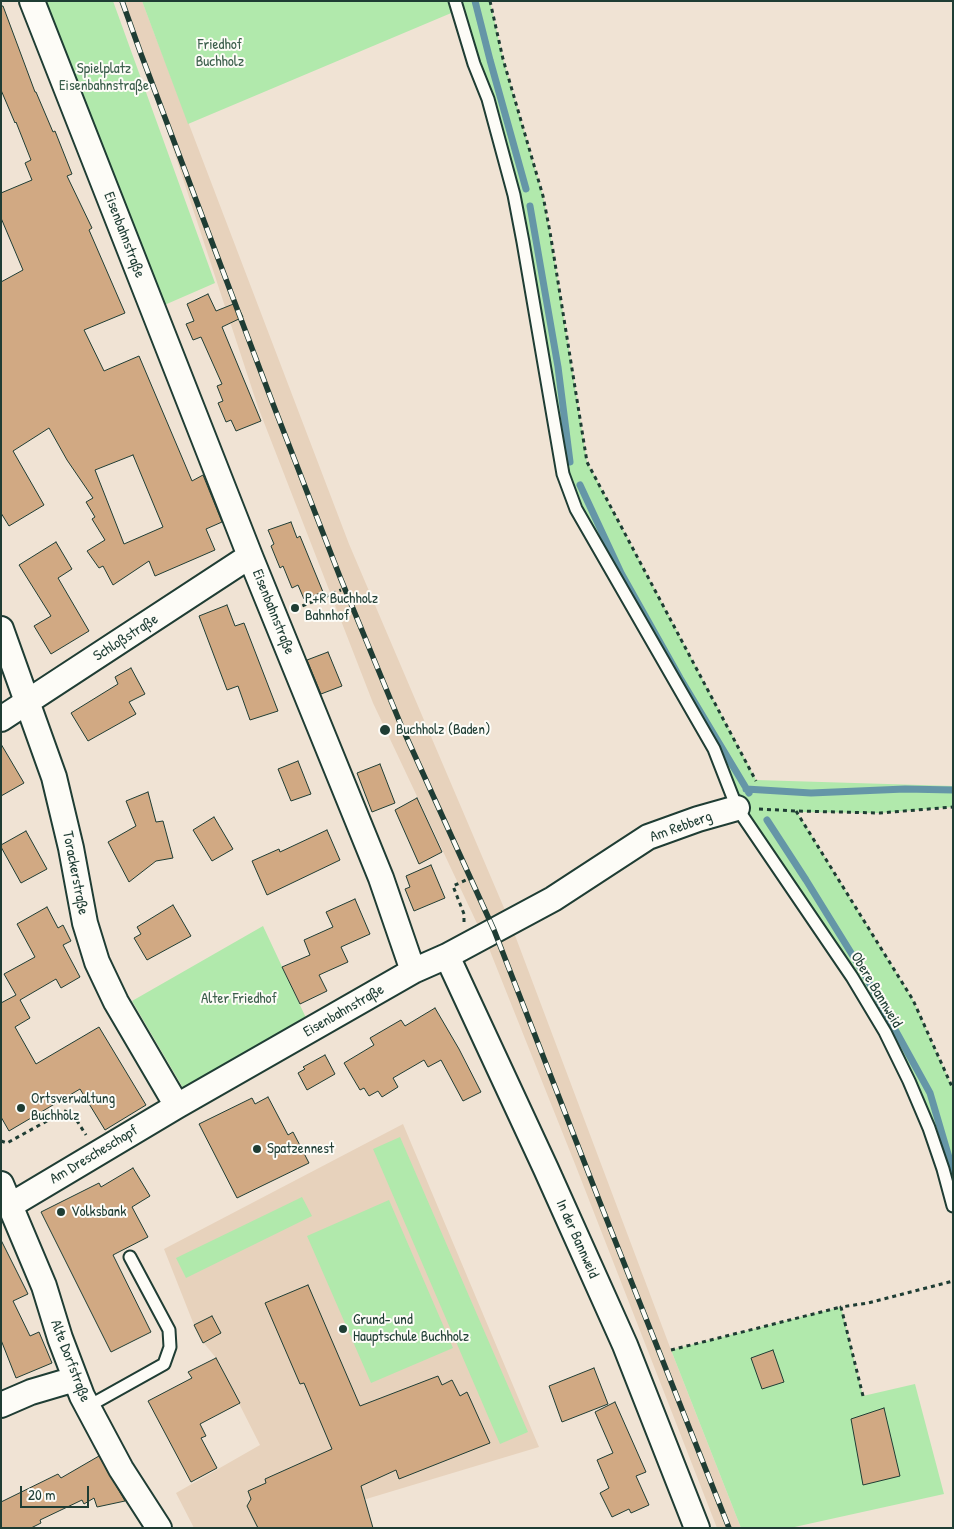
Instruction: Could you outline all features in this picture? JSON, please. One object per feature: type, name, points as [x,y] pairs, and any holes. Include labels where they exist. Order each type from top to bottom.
[{"type":"street","name":"Eisenbahnstraße","points":[[32,1],[250,556],[381,878],[413,971],[177,1106]]},
{"type":"street","name":"Schloßstraße","points":[[1,719],[250,556]]},
{"type":"street","name":"Torackerstraße","points":[[1,629],[54,777],[71,848],[85,923],[96,962],[116,1002],[177,1106]]},
{"type":"street","name":"Am Rebberg","points":[[413,971],[447,956],[553,899],[648,837],[698,819],[737,808]]},
{"type":"street","name":"In der Bannweid","points":[[447,956],[546,1169],[625,1346],[697,1528]]},
{"type":"street","name":"Am Drescheschopf","points":[[11,1205],[177,1106]]},
{"type":"street","name":"Alte Dorfstraße","points":[[1,1184],[44,1286],[60,1338],[87,1407],[121,1469],[159,1528]]},
{"type":"street","points":[[1,1405],[32,1392],[75,1379]]},
{"type":"lane","name":"Obere Bannweid","points":[[455,1],[474,64],[488,99],[514,195],[563,474],[576,509],[714,749],[737,808],[852,977],[885,1032],[929,1128],[944,1169],[953,1206]]},
{"type":"lane","points":[[87,1407],[164,1364],[170,1348],[169,1330],[130,1257]]},
{"type":"path","points":[[490,1],[503,59],[542,196],[550,232],[587,462],[756,780]]},
{"type":"path","points":[[306,604],[341,590]]},
{"type":"path","points":[[737,808],[880,813],[953,807]]},
{"type":"path","points":[[796,811],[913,1000],[953,1089]]},
{"type":"path","points":[[463,930],[464,914],[454,886],[466,880]]},
{"type":"path","points":[[1,1141],[6,1142],[65,1111],[74,1116],[97,1154]]},
{"type":"path","points":[[671,1350],[953,1281]]},
{"type":"path","points":[[841,1307],[864,1396]]},
{"type":"shaded area","points":[[122,1],[142,1],[349,544],[510,922],[671,1350],[741,1528],[717,1528],[490,951],[373,703],[258,407],[142,54]]},
{"type":"shaded area","name":"Grund- und Hauptschule Buchholz","points":[[403,1124],[539,1447],[270,1528],[194,1528],[176,1493],[260,1445],[216,1358],[203,1342],[194,1325],[164,1249]]},
{"type":"green space","name":"Spielplatz Eisenbahnstraße","points":[[32,1],[113,1],[215,283],[153,310]]},
{"type":"green space","name":"Friedhof Buchholz","points":[[142,1],[490,1],[503,59],[543,196],[587,462],[756,780],[953,786],[953,807],[880,813],[797,812],[913,1000],[953,1089],[953,1206],[943,1169],[885,1032],[737,808],[714,749],[563,474],[514,195],[456,11],[188,124]]},
{"type":"green space","name":"Alter Friedhof","points":[[263,926],[307,1020],[183,1088],[132,1001]]},
{"type":"green space","points":[[400,1137],[528,1432],[500,1444],[373,1149]]},
{"type":"green space","points":[[302,1197],[312,1216],[186,1278],[176,1258]]},
{"type":"green space","points":[[389,1200],[453,1348],[371,1383],[307,1236]]},
{"type":"green space","points":[[841,1307],[863,1396],[915,1384],[944,1494],[790,1528],[741,1528],[671,1350]]},
{"type":"building","points":[[1,6],[3,6],[35,92],[53,132],[55,131],[72,174],[67,176],[92,228],[89,230],[125,313],[84,330],[104,371],[139,356],[192,481],[203,475],[222,522],[206,529],[215,550],[155,576],[149,561],[113,585],[103,566],[99,568],[87,551],[105,540],[92,519],[95,517],[86,502],[93,498],[67,460],[49,428],[13,451],[44,505],[9,526],[1,513],[1,282],[23,270],[1,218],[1,193],[32,180],[25,163],[31,160],[1,90]],"holes":[[[133,455],[163,527],[124,544],[95,470]]]},
{"type":"building","points":[[208,294],[216,311],[236,303],[243,317],[222,327],[261,421],[236,431],[231,420],[226,422],[218,403],[223,401],[217,386],[222,384],[201,337],[193,340],[186,324],[194,321],[187,304]]},
{"type":"building","points":[[291,522],[297,538],[300,536],[323,592],[304,599],[298,585],[292,588],[283,566],[280,568],[271,546],[274,544],[268,530]]},
{"type":"building","points":[[56,542],[72,569],[58,578],[89,631],[51,654],[34,626],[51,616],[19,565]]},
{"type":"building","points":[[227,605],[235,626],[244,623],[278,711],[250,720],[238,686],[227,690],[199,616]]},
{"type":"building","points":[[328,652],[342,686],[321,694],[307,660]]},
{"type":"building","points":[[131,668],[145,694],[129,702],[136,714],[88,741],[71,713],[118,684],[115,677]]},
{"type":"building","points":[[1,744],[24,783],[1,796]]},
{"type":"building","points":[[298,761],[311,794],[291,801],[278,769]]},
{"type":"building","points":[[380,764],[395,803],[372,812],[357,773]]},
{"type":"building","points":[[148,792],[156,822],[163,821],[173,858],[156,861],[129,882],[108,842],[136,826],[126,801]]},
{"type":"building","points":[[417,798],[442,852],[419,864],[395,810]]},
{"type":"building","points":[[214,817],[233,849],[212,861],[193,830]]},
{"type":"building","points":[[327,830],[340,860],[267,895],[252,861],[279,849],[280,852]]},
{"type":"building","points":[[26,831],[47,869],[21,883],[1,845]]},
{"type":"building","points":[[431,865],[445,898],[414,911],[405,889],[410,887],[406,876]]},
{"type":"building","points":[[355,899],[370,934],[341,947],[348,962],[319,975],[327,991],[300,1004],[282,967],[310,955],[304,940],[333,927],[326,912]]},
{"type":"building","points":[[173,905],[191,936],[147,960],[134,938],[141,934],[137,927]]},
{"type":"building","points":[[47,907],[58,928],[63,925],[71,941],[63,945],[80,977],[61,988],[56,979],[20,1000],[30,1018],[15,1027],[36,1064],[99,1027],[146,1105],[105,1130],[80,1089],[9,1131],[1,1117],[1,1003],[16,995],[4,974],[35,957],[17,924]]},
{"type":"building","points":[[435,1008],[481,1092],[463,1101],[441,1060],[428,1067],[424,1060],[393,1078],[398,1087],[382,1097],[378,1091],[369,1096],[364,1088],[360,1090],[344,1063],[374,1045],[370,1038],[401,1020],[405,1026]]},
{"type":"building","points":[[325,1055],[335,1074],[307,1090],[298,1073],[305,1069],[303,1067]]},
{"type":"building","name":"Spatzennest","points":[[268,1097],[288,1135],[293,1132],[309,1163],[237,1198],[199,1124],[252,1098],[255,1104]]},
{"type":"building","points":[[133,1168],[150,1196],[132,1207],[148,1237],[113,1255],[151,1332],[111,1352],[41,1212],[99,1183],[101,1187]]},
{"type":"building","points":[[1,1240],[28,1294],[13,1301],[30,1336],[39,1332],[52,1363],[16,1378],[1,1340]]},
{"type":"building","points":[[308,1285],[360,1406],[438,1376],[442,1385],[452,1380],[460,1396],[467,1392],[490,1443],[399,1479],[396,1470],[361,1486],[373,1528],[258,1528],[247,1506],[251,1499],[248,1491],[266,1483],[265,1479],[332,1449],[304,1383],[300,1384],[265,1303]]},
{"type":"building","points":[[212,1316],[221,1333],[203,1343],[194,1325]]},
{"type":"building","points":[[773,1350],[784,1382],[762,1389],[751,1358]]},
{"type":"building","points":[[216,1358],[240,1403],[200,1424],[206,1436],[201,1438],[217,1468],[191,1482],[148,1401],[192,1378],[188,1372]]},
{"type":"building","points":[[594,1368],[608,1404],[562,1422],[549,1386]]},
{"type":"building","points":[[615,1402],[646,1472],[636,1476],[649,1505],[631,1513],[629,1509],[612,1517],[600,1493],[609,1488],[597,1460],[613,1453],[595,1412]]},
{"type":"building","points":[[884,1408],[900,1476],[863,1485],[851,1419]]},
{"type":"building","points":[[99,1456],[125,1501],[97,1507],[94,1498],[84,1504],[82,1500],[40,1520],[41,1523],[31,1528],[1,1528],[1,1502],[58,1474],[61,1478]]},
{"type":"waterway","points":[[475,1],[526,189]]},
{"type":"waterway","points":[[530,206],[558,367],[570,462]]},
{"type":"waterway","points":[[580,485],[621,573],[680,678],[749,793]]},
{"type":"waterway","points":[[746,789],[811,793],[905,789],[953,790]]},
{"type":"waterway","points":[[767,820],[866,977],[930,1093],[953,1171]]},
{"type":"railway","points":[[122,1],[340,577],[401,725],[494,930],[729,1528]]},
{"type":"place","name":"P+R Buchholz Bahnhof","points":[[295,608]]},
{"type":"place","name":"Buchholz (Baden)","points":[[385,730]]},
{"type":"place","name":"Ortsverwaltung Buchholz","points":[[21,1108]]},
{"type":"place","name":"Spatzennest","points":[[257,1149]]},
{"type":"place","name":"Volksbank","points":[[61,1212]]},
{"type":"place","name":"Grund- und Hauptschule Buchholz","points":[[343,1329]]}]
